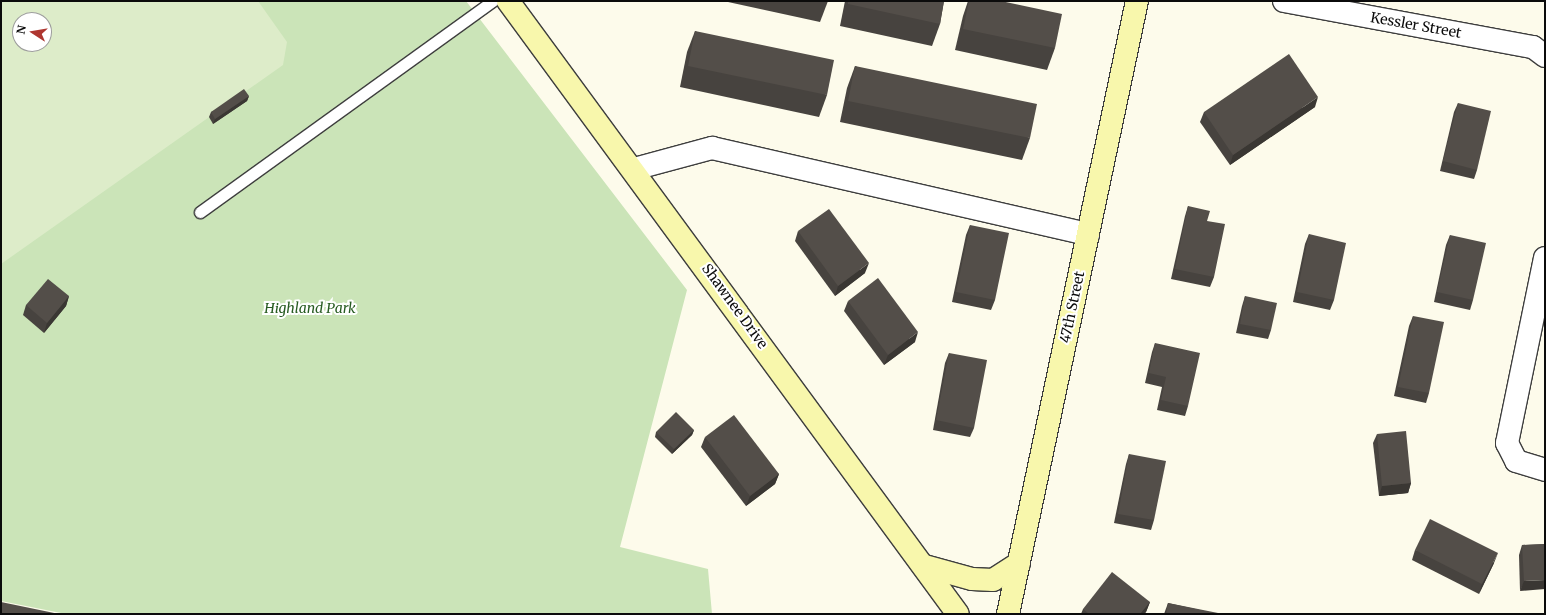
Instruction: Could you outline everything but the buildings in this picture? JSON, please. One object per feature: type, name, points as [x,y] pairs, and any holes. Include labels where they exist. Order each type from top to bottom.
[{"type":"main road","name":"Shawnee Drive","points":[[508,1],[634,169],[925,566],[958,614]]},
{"type":"main road","name":"47th Street","points":[[1008,614],[1137,1]]},
{"type":"main road","points":[[925,566],[972,579],[993,580],[1019,563]]},
{"type":"street","name":"Kessler Street","points":[[1284,1],[1533,47],[1545,56]]},
{"type":"street","points":[[634,169],[712,148],[1088,234]]},
{"type":"street","points":[[1545,258],[1507,443],[1516,461],[1545,470]]},
{"type":"lane","points":[[200,212],[493,1]]},
{"type":"green space","name":"Highland Park","points":[[1,1],[466,1],[687,290],[620,547],[708,569],[712,614],[66,614],[1,601]]},
{"type":"green space","points":[[1,1],[258,1],[287,42],[283,65],[1,264]]}]
